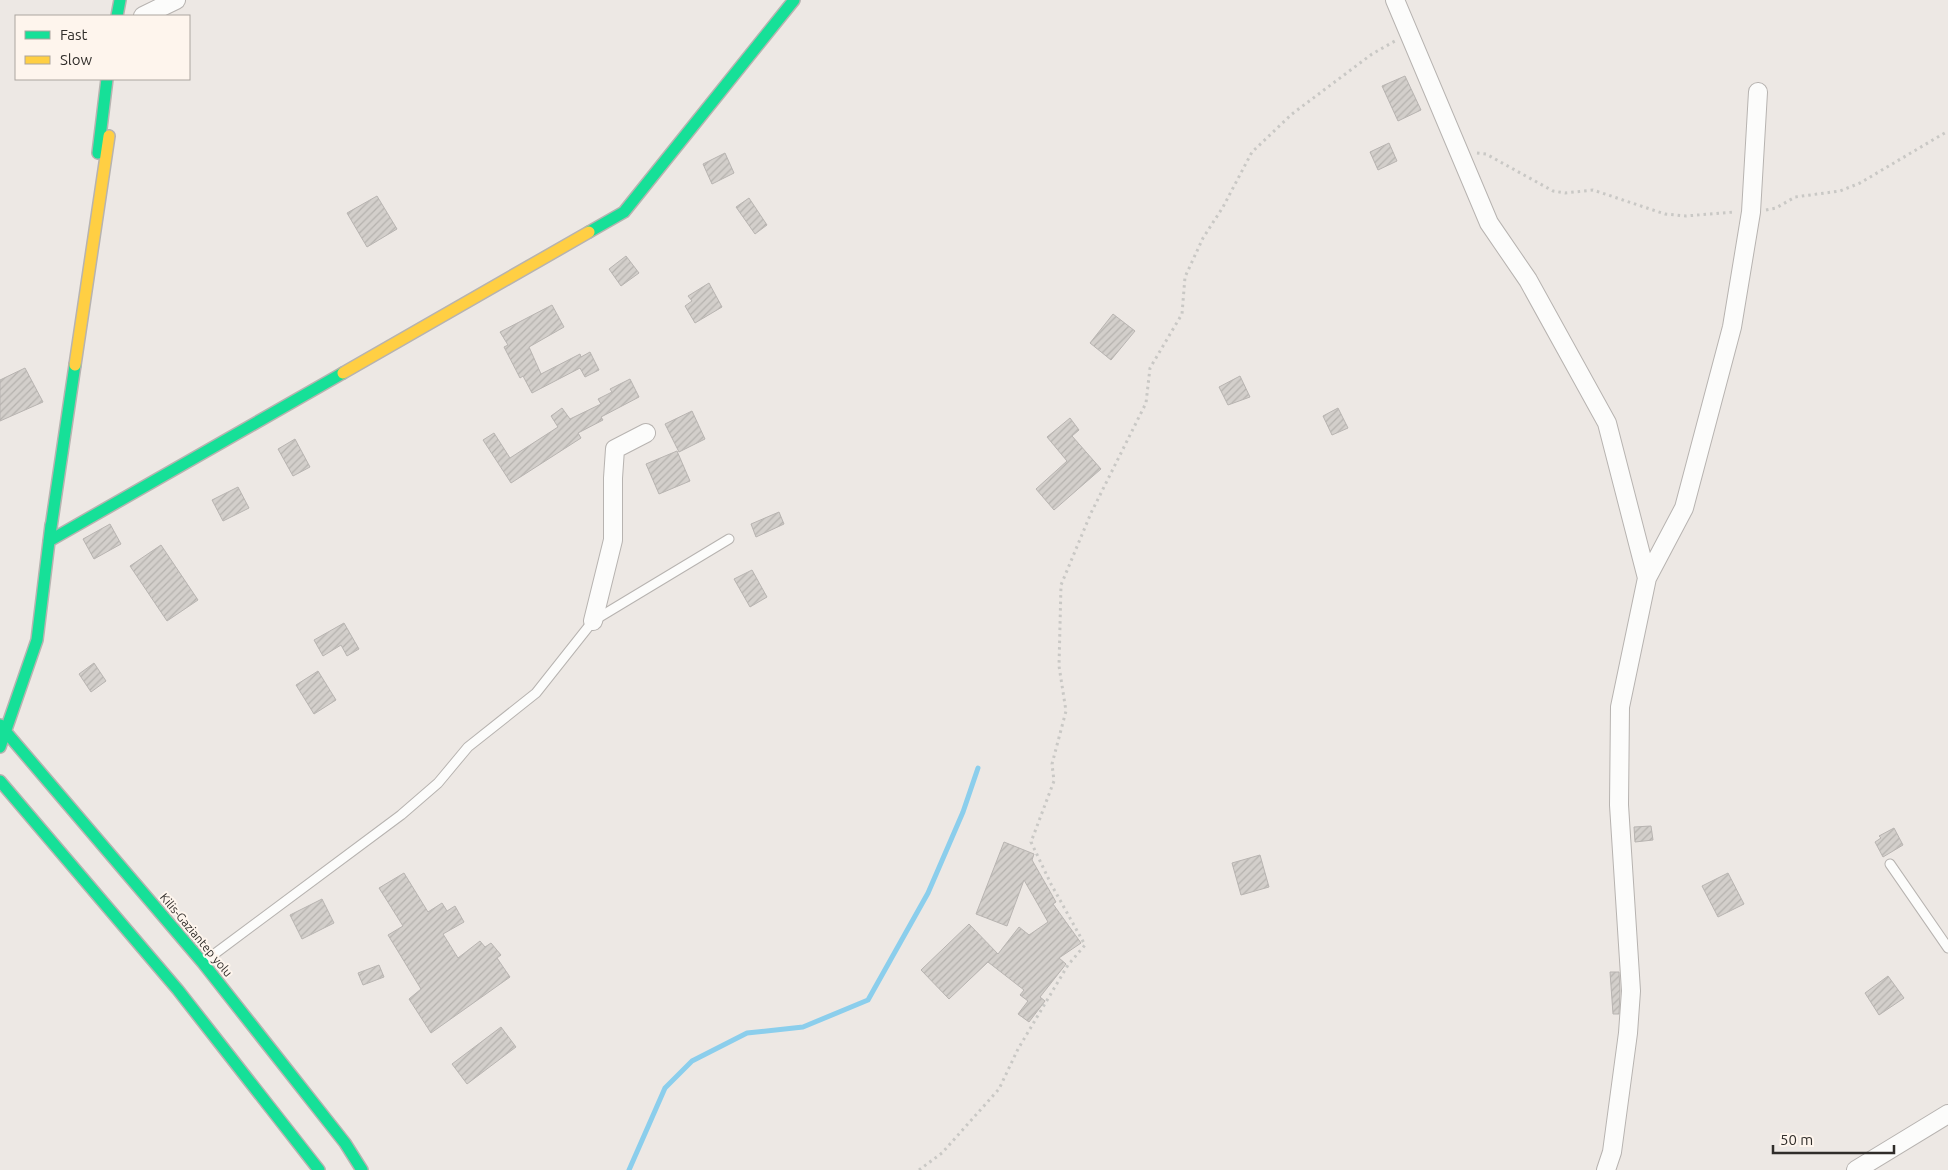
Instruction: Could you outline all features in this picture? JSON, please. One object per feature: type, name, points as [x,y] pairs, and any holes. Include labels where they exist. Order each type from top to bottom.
[{"type":"main road","points":[[117,15],[120,0]]},
{"type":"main road","points":[[49,541],[624,212],[794,0]]},
{"type":"main road","points":[[0,747],[3,729],[37,640],[107,80]]},
{"type":"main road","points":[[49,541],[109,136]]},
{"type":"main road","name":"Kilis-Gaziantep yolu","points":[[3,729],[203,963],[345,1143],[362,1170]]},
{"type":"main road","points":[[0,781],[178,990],[319,1170]]},
{"type":"street","points":[[145,15],[176,0]]},
{"type":"street","points":[[1395,0],[1489,223],[1528,280],[1607,423],[1647,578]]},
{"type":"street","points":[[1606,1170],[1612,1152],[1628,1033],[1631,991],[1619,805],[1620,707],[1647,578],[1684,508],[1732,327],[1751,212],[1758,92]]},
{"type":"street","points":[[593,621],[613,540],[615,449],[646,433]]},
{"type":"street","points":[[1856,1170],[1948,1114]]},
{"type":"lane","points":[[203,963],[401,815],[438,784],[468,748],[536,693],[593,621],[729,539]]},
{"type":"lane","points":[[1890,864],[1948,948]]},
{"type":"path","points":[[919,1170],[942,1153],[999,1089],[1018,1049],[1068,965],[1084,945],[1031,842],[1054,781],[1052,764],[1066,711],[1059,666],[1061,586],[1091,512],[1146,403],[1150,368],[1182,314],[1185,277],[1203,238],[1223,207],[1252,152],[1292,114],[1314,97],[1372,54],[1409,33]]},
{"type":"path","points":[[1459,151],[1486,154],[1553,191],[1594,190],[1665,214],[1686,216],[1751,212],[1776,208],[1796,197],[1840,191],[1860,183],[1948,131]]},
{"type":"building","points":[[1405,76],[1421,110],[1398,121],[1382,86]]},
{"type":"building","points":[[1389,143],[1397,161],[1378,170],[1370,152]]},
{"type":"building","points":[[725,153],[734,173],[712,184],[703,164]]},
{"type":"building","points":[[377,196],[397,229],[367,247],[347,213]]},
{"type":"building","points":[[749,198],[767,225],[755,234],[736,207]]},
{"type":"building","points":[[626,256],[639,273],[621,286],[609,269]]},
{"type":"building","points":[[709,283],[722,307],[695,323],[685,306],[692,301],[688,296]]},
{"type":"building","points":[[552,305],[564,327],[529,347],[541,374],[580,354],[581,357],[590,352],[599,370],[585,377],[580,368],[532,393],[523,376],[520,378],[504,347],[508,345],[500,332]]},
{"type":"building","points":[[1113,314],[1135,331],[1111,360],[1090,343]]},
{"type":"building","points":[[25,368],[43,402],[0,421],[0,380]]},
{"type":"building","points":[[1240,376],[1250,397],[1228,405],[1219,387]]},
{"type":"building","points":[[630,379],[639,397],[601,417],[603,420],[578,433],[581,438],[511,483],[483,440],[494,433],[510,458],[558,427],[551,416],[562,408],[570,419],[601,404],[598,399],[612,392],[610,389]]},
{"type":"building","points":[[1338,408],[1348,428],[1332,435],[1323,416]]},
{"type":"building","points":[[692,411],[705,439],[679,452],[665,424]]},
{"type":"building","points":[[1070,418],[1079,430],[1072,436],[1101,469],[1054,510],[1036,489],[1067,461],[1047,437]]},
{"type":"building","points":[[295,439],[310,467],[293,476],[278,449]]},
{"type":"building","points":[[677,451],[690,481],[659,494],[646,464]]},
{"type":"building","points":[[238,487],[249,508],[223,521],[212,500]]},
{"type":"building","points":[[779,512],[784,524],[756,537],[751,524]]},
{"type":"building","points":[[110,524],[121,544],[94,559],[83,539]]},
{"type":"building","points":[[161,545],[198,600],[167,621],[130,566]]},
{"type":"building","points":[[752,570],[767,597],[750,607],[734,579]]},
{"type":"building","points":[[344,623],[359,649],[347,656],[341,645],[323,656],[314,640]]},
{"type":"building","points":[[94,663],[106,681],[91,692],[79,674]]},
{"type":"building","points":[[318,671],[336,700],[314,714],[296,685]]},
{"type":"building","points":[[1651,826],[1653,840],[1635,842],[1634,827]]},
{"type":"building","points":[[1894,828],[1903,845],[1883,857],[1875,842],[1881,838],[1879,836]]},
{"type":"building","points":[[1004,842],[1034,854],[1032,860],[1056,902],[1053,904],[1081,943],[1059,958],[1066,964],[1040,997],[1045,1001],[1029,1022],[1018,1014],[1028,1001],[1020,995],[1024,990],[988,962],[949,999],[921,970],[969,924],[998,954],[1019,927],[1029,935],[1048,922],[1024,880],[1007,926],[976,914]]},
{"type":"building","points":[[1260,855],[1269,887],[1241,895],[1232,863]]},
{"type":"building","points":[[404,873],[428,912],[442,903],[447,911],[455,906],[464,922],[443,934],[458,958],[480,941],[485,947],[491,943],[501,955],[497,958],[510,977],[431,1033],[409,999],[421,989],[388,935],[403,926],[379,888]]},
{"type":"building","points":[[1728,873],[1744,904],[1718,917],[1702,886]]},
{"type":"building","points":[[322,899],[334,923],[302,939],[290,915]]},
{"type":"building","points":[[379,965],[384,977],[363,985],[358,973]]},
{"type":"building","points":[[1610,972],[1619,972],[1619,1014],[1613,1014]]},
{"type":"building","points":[[1888,976],[1904,998],[1879,1015],[1865,993]]},
{"type":"building","points":[[501,1027],[516,1047],[467,1084],[452,1064]]},
{"type":"waterway","points":[[629,1170],[665,1088],[692,1061],[747,1033],[803,1027],[868,1000],[928,893],[963,812],[978,768]]},
{"type":"traffic: fast","points":[[117,15],[120,0]]},
{"type":"traffic: fast","points":[[589,232],[624,212],[794,0]]},
{"type":"traffic: fast","points":[[98,153],[107,80]]},
{"type":"traffic: fast","points":[[75,365],[49,541],[343,373]]},
{"type":"traffic: fast","points":[[0,747],[37,640],[51,525]]},
{"type":"traffic: fast","points":[[0,725],[203,963],[345,1143],[362,1170]]},
{"type":"traffic: fast","points":[[0,781],[178,990],[319,1170]]},
{"type":"traffic: slow","points":[[75,365],[109,136]]},
{"type":"traffic: slow","points":[[343,373],[589,232]]}]
